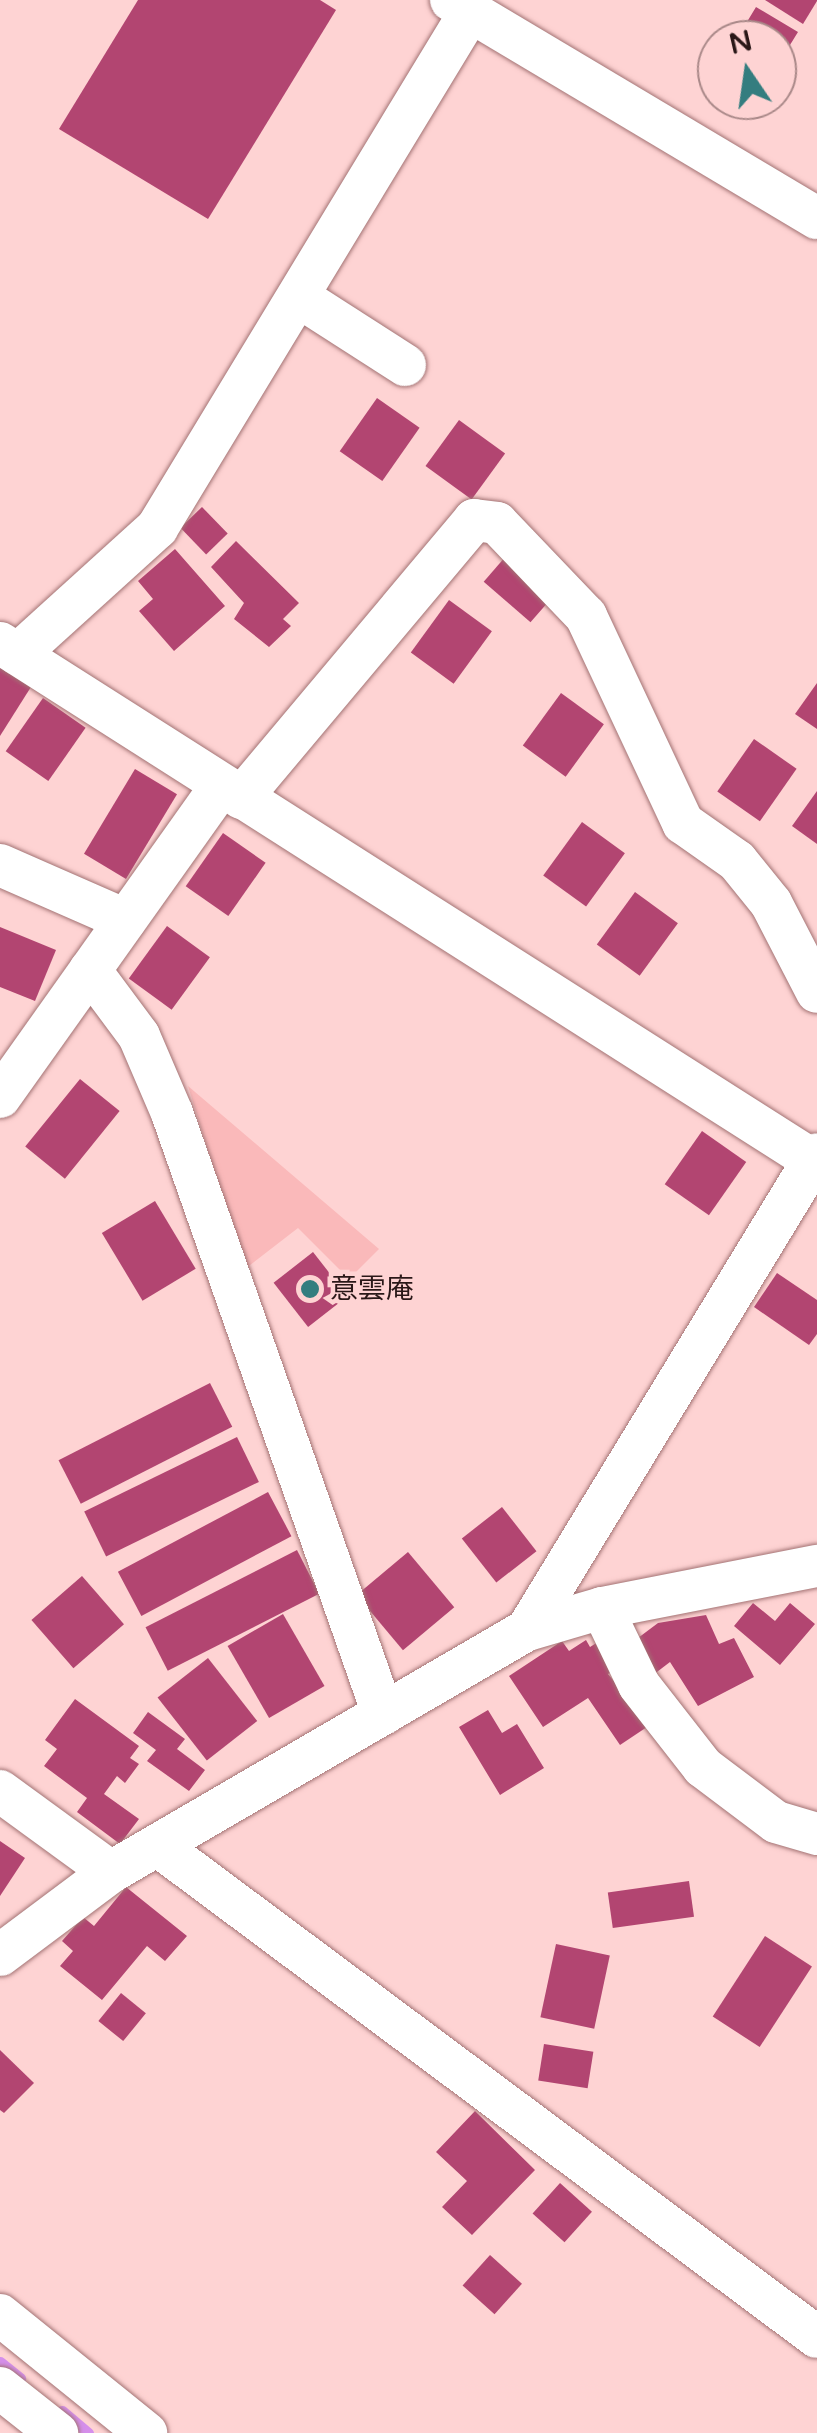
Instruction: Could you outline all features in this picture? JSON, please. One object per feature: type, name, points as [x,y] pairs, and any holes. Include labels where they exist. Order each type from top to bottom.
[{"type":"street","points":[[527,1630],[816,1159],[9,648],[158,528],[298,297],[462,4],[817,218]]},
{"type":"street","points":[[298,297],[404,365]]},
{"type":"street","points":[[0,1097],[125,920],[231,792],[474,520],[497,524],[586,616],[683,823],[738,861],[771,903],[817,992]]},
{"type":"street","points":[[0,865],[125,920]]},
{"type":"street","points":[[90,970],[138,1036],[172,1113],[383,1714]]},
{"type":"street","points":[[0,1955],[111,1872],[161,1848],[527,1630],[602,1608],[817,1566]]},
{"type":"street","points":[[602,1608],[639,1685],[703,1767],[776,1822],[817,1834]]},
{"type":"street","points":[[0,1791],[111,1872]]},
{"type":"street","points":[[161,1848],[817,2337]]},
{"type":"street","points":[[0,2315],[146,2433]]},
{"type":"street","points":[[0,2388],[57,2433]]},
{"type":"shaded area","points":[[188,1086],[379,1249],[349,1279],[298,1228],[245,1269]]},
{"type":"building","points":[[138,0],[320,0],[336,10],[208,219],[59,129]]},
{"type":"building","points":[[765,0],[817,0],[803,24]]},
{"type":"building","points":[[756,7],[778,20],[748,20]]},
{"type":"building","points":[[377,398],[420,428],[382,481],[340,451]]},
{"type":"building","points":[[459,420],[505,454],[472,500],[425,466]]},
{"type":"building","points":[[202,507],[228,534],[206,554],[180,528]]},
{"type":"building","points":[[236,541],[299,603],[283,619],[291,626],[269,647],[234,619],[244,603],[211,567]]},
{"type":"building","points":[[175,549],[225,606],[174,651],[139,611],[153,599],[138,581]]},
{"type":"building","points":[[506,556],[553,597],[530,622],[484,582]]},
{"type":"building","points":[[449,600],[492,631],[454,684],[411,653]]},
{"type":"building","points":[[0,656],[36,679],[0,736]]},
{"type":"building","points":[[817,683],[817,729],[795,714]]},
{"type":"building","points":[[561,693],[604,724],[566,777],[523,746]]},
{"type":"building","points":[[43,698],[86,728],[48,781],[6,751]]},
{"type":"building","points":[[754,739],[797,769],[760,821],[717,791]]},
{"type":"building","points":[[135,769],[177,794],[126,879],[84,854]]},
{"type":"building","points":[[817,791],[817,844],[792,826]]},
{"type":"building","points":[[582,822],[625,853],[586,907],[543,875]]},
{"type":"building","points":[[223,833],[266,863],[228,916],[186,886]]},
{"type":"building","points":[[635,892],[678,923],[640,976],[597,945]]},
{"type":"building","points":[[167,926],[210,957],[172,1010],[129,979]]},
{"type":"building","points":[[0,927],[56,950],[35,1001],[0,987]]},
{"type":"building","points":[[80,1079],[120,1111],[65,1179],[25,1147]]},
{"type":"building","points":[[702,1131],[746,1162],[709,1215],[665,1184]]},
{"type":"building","points":[[155,1201],[196,1269],[143,1301],[102,1233]]},
{"type":"building","name":"意雲庵","points":[[313,1252],[347,1296],[308,1327],[274,1283]]},
{"type":"building","points":[[777,1273],[817,1300],[817,1334],[809,1345],[754,1307]]},
{"type":"building","points":[[210,1383],[232,1427],[81,1504],[59,1460]]},
{"type":"building","points":[[237,1437],[259,1482],[106,1556],[84,1512]]},
{"type":"building","points":[[268,1492],[291,1536],[141,1616],[118,1572]]},
{"type":"building","points":[[502,1507],[536,1551],[496,1583],[462,1538]]},
{"type":"building","points":[[297,1550],[319,1594],[168,1671],[146,1627]]},
{"type":"building","points":[[408,1552],[454,1607],[403,1650],[357,1595]]},
{"type":"building","points":[[82,1576],[124,1624],[73,1668],[31,1620]]},
{"type":"building","points":[[753,1603],[775,1621],[790,1603],[815,1624],[780,1665],[734,1626]]},
{"type":"building","points":[[283,1614],[324,1686],[269,1718],[228,1646]]},
{"type":"building","points":[[706,1615],[719,1644],[734,1638],[754,1677],[698,1706],[670,1662],[649,1678],[630,1644],[658,1623]]},
{"type":"building","points":[[586,1640],[590,1647],[598,1642],[616,1669],[608,1674],[650,1725],[620,1745],[588,1698],[543,1727],[509,1676],[562,1641],[569,1651]]},
{"type":"building","points":[[208,1658],[257,1721],[207,1760],[158,1697]]},
{"type":"building","points":[[75,1699],[139,1746],[130,1758],[139,1764],[125,1783],[117,1776],[104,1794],[139,1819],[120,1844],[77,1812],[87,1798],[44,1766],[57,1749],[45,1740]]},
{"type":"building","points":[[488,1710],[502,1733],[517,1724],[544,1768],[500,1795],[459,1727]]},
{"type":"building","points":[[148,1712],[185,1739],[177,1749],[205,1770],[189,1791],[147,1761],[156,1750],[133,1733]]},
{"type":"building","points":[[0,1841],[25,1858],[0,1896]]},
{"type":"building","points":[[689,1881],[694,1917],[613,1928],[608,1892]]},
{"type":"building","points":[[126,1887],[187,1936],[165,1961],[147,1946],[102,2000],[60,1966],[73,1951],[62,1941],[83,1917],[94,1926]]},
{"type":"building","points":[[765,1936],[812,1966],[760,2047],[713,2017]]},
{"type":"building","points":[[556,1944],[610,1955],[594,2029],[540,2017]]},
{"type":"building","points":[[121,1993],[146,2013],[123,2041],[98,2021]]},
{"type":"building","points":[[544,2044],[593,2052],[588,2088],[538,2081]]},
{"type":"building","points":[[0,2050],[34,2083],[4,2113],[0,2110]]},
{"type":"building","points":[[475,2111],[535,2170],[472,2235],[442,2207],[467,2181],[436,2152]]},
{"type":"building","points":[[560,2183],[592,2212],[565,2242],[533,2213]]},
{"type":"building","points":[[490,2255],[522,2284],[495,2314],[463,2285]]},
{"type":"waterway","points":[[0,2362],[20,2378]]},
{"type":"waterway","points":[[62,2411],[88,2433]]},
{"type":"place","name":"意雲庵","points":[[310,1289]]}]
